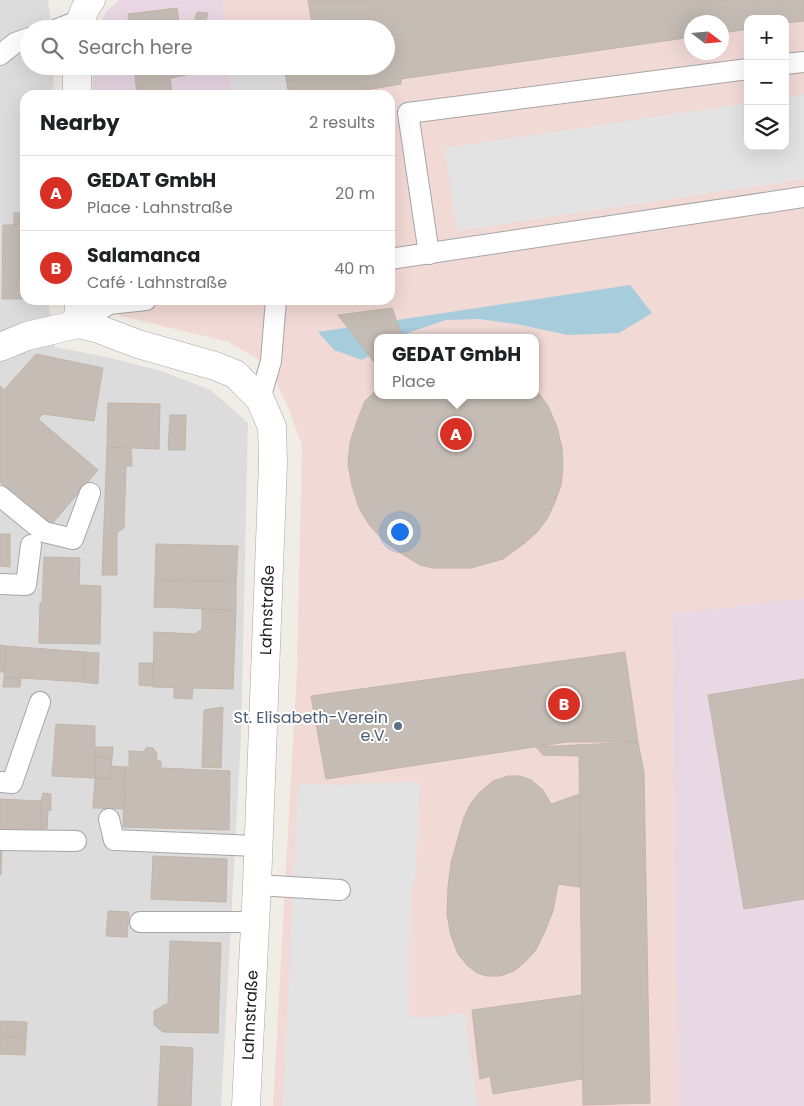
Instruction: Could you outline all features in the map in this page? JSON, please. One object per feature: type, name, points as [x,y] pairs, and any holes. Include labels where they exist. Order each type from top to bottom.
[{"type":"street","points":[[77,75],[77,90]]},
{"type":"street","name":"Lahnstraße","points":[[0,348],[78,312],[96,328],[138,344],[215,366],[235,374],[260,399],[272,428],[273,462],[257,885],[246,1106]]},
{"type":"lane","points":[[0,55],[20,41]]},
{"type":"lane","points":[[789,64],[804,62]]},
{"type":"lane","points":[[429,254],[408,113],[744,70]]},
{"type":"lane","points":[[395,258],[804,197]]},
{"type":"lane","points":[[78,312],[105,305]]},
{"type":"lane","points":[[260,399],[270,361],[276,305]]},
{"type":"lane","points":[[0,496],[44,532],[73,539],[90,494]]},
{"type":"lane","points":[[0,584],[26,585],[31,546]]},
{"type":"lane","points":[[0,782],[12,782],[40,702]]},
{"type":"lane","points":[[109,819],[114,840],[258,846]]},
{"type":"lane","points":[[0,840],[76,841]]},
{"type":"lane","points":[[257,885],[340,890]]},
{"type":"lane","points":[[140,922],[255,922]]},
{"type":"shaded area","points":[[0,0],[48,0],[51,20],[20,20],[20,75],[54,75],[53,90],[20,90],[20,305],[49,305],[55,347],[107,357],[161,371],[211,390],[248,423],[241,737],[221,1106],[0,1106]]},
{"type":"shaded area","points":[[119,0],[223,0],[225,20],[101,20],[106,12]]},
{"type":"shaded area","points":[[223,0],[804,0],[804,598],[672,615],[678,1106],[273,1106],[297,669],[302,445],[273,375],[256,358],[229,342],[120,316],[110,305],[395,305],[395,90],[231,90],[230,75],[395,75],[395,20],[225,20]]},
{"type":"shaded area","points":[[93,75],[230,75],[231,90],[93,90]]},
{"type":"shaded area","points":[[230,75],[286,75],[288,90],[231,90]]},
{"type":"shaded area","points":[[804,94],[804,179],[457,231],[445,148],[744,104],[744,150],[789,150],[789,96]]},
{"type":"shaded area","points":[[804,598],[804,1106],[678,1106],[672,614]]},
{"type":"shaded area","points":[[420,782],[416,875],[410,893],[409,1017],[437,1017],[465,1013],[478,1106],[283,1106],[298,783],[344,785]]},
{"type":"water","points":[[630,285],[652,313],[619,333],[568,335],[480,319],[446,320],[407,334],[374,334],[374,353],[362,360],[334,350],[318,332]]},
{"type":"building","points":[[308,0],[804,0],[804,21],[789,23],[789,15],[744,15],[744,30],[729,32],[729,15],[684,15],[684,38],[401,79],[401,84],[365,90],[288,90],[286,75],[395,75],[395,20],[311,20]]},
{"type":"building","points":[[177,8],[179,20],[128,20],[128,14]]},
{"type":"building","points":[[197,12],[208,13],[206,20],[195,20]]},
{"type":"building","points":[[135,75],[186,75],[170,78],[171,90],[136,90]]},
{"type":"building","points":[[14,213],[20,213],[20,225],[14,225]]},
{"type":"building","points":[[3,225],[20,225],[20,299],[2,299]]},
{"type":"building","points":[[392,308],[402,334],[374,334],[374,362],[338,315]]},
{"type":"building","points":[[36,354],[103,368],[94,421],[43,414],[38,419],[98,470],[51,525],[0,482],[0,386],[4,390]]},
{"type":"building","points":[[374,392],[374,399],[539,399],[539,394],[548,406],[557,427],[562,448],[561,485],[547,519],[525,543],[503,559],[471,568],[433,568],[420,565],[402,554],[385,542],[370,526],[359,508],[352,486],[348,464],[350,442],[365,401]]},
{"type":"building","points":[[108,403],[160,404],[159,449],[107,447]]},
{"type":"building","points":[[170,415],[186,415],[185,450],[168,450]]},
{"type":"building","points":[[107,447],[131,448],[132,466],[126,466],[124,528],[117,533],[117,575],[102,575]]},
{"type":"building","points":[[0,534],[10,534],[10,567],[0,566]]},
{"type":"building","points":[[156,544],[238,546],[236,582],[155,580]]},
{"type":"building","points":[[44,557],[80,558],[79,585],[101,586],[100,644],[39,643]]},
{"type":"building","points":[[155,580],[236,582],[236,610],[154,607]]},
{"type":"building","points":[[202,609],[236,610],[233,689],[153,687],[154,632],[195,634],[202,629]]},
{"type":"building","points":[[0,645],[6,646],[4,672],[0,672]]},
{"type":"building","points":[[6,646],[85,652],[83,682],[4,677]]},
{"type":"building","points":[[85,652],[99,653],[98,684],[83,682]]},
{"type":"building","points":[[625,652],[638,742],[567,742],[326,779],[311,696]]},
{"type":"building","points":[[139,663],[153,663],[153,686],[139,685]]},
{"type":"building","points":[[4,677],[21,679],[20,687],[3,687]]},
{"type":"building","points":[[804,679],[804,899],[744,909],[708,695]]},
{"type":"building","points":[[174,688],[193,688],[192,699],[174,698]]},
{"type":"building","points":[[223,707],[221,768],[202,767],[204,710]]},
{"type":"building","points":[[56,724],[95,726],[95,778],[52,776]]},
{"type":"building","points":[[638,742],[644,772],[650,1103],[583,1105],[579,756],[543,755],[536,747]]},
{"type":"building","points":[[95,747],[113,747],[112,758],[95,757]]},
{"type":"building","points":[[147,747],[153,748],[157,753],[156,761],[161,761],[161,768],[230,771],[229,830],[123,827],[125,767],[129,767],[129,751],[143,752]]},
{"type":"building","points":[[95,757],[112,758],[110,778],[95,778]]},
{"type":"building","points":[[110,766],[125,767],[124,809],[93,808],[95,778],[110,778]]},
{"type":"building","points":[[508,776],[520,776],[531,780],[543,790],[551,804],[580,794],[580,887],[558,884],[553,911],[536,950],[514,971],[500,976],[487,976],[477,973],[458,954],[451,936],[447,915],[448,887],[451,863],[464,817],[471,803],[493,781]]},
{"type":"building","points":[[43,793],[51,794],[51,811],[48,810],[47,829],[41,829],[41,801]]},
{"type":"building","points":[[0,799],[41,801],[41,831],[0,830]]},
{"type":"building","points":[[0,847],[2,847],[1,875],[0,875]]},
{"type":"building","points":[[153,856],[227,859],[226,902],[151,899]]},
{"type":"building","points":[[108,911],[129,912],[127,937],[106,936]]},
{"type":"building","points":[[170,941],[221,943],[218,1033],[163,1032],[154,1025],[154,1011],[168,1004]]},
{"type":"building","points":[[582,995],[582,1079],[493,1094],[490,1076],[480,1079],[472,1010]]},
{"type":"building","points":[[0,1021],[27,1022],[26,1038],[0,1037]]},
{"type":"building","points":[[0,1037],[26,1038],[25,1055],[0,1054]]},
{"type":"building","points":[[161,1046],[193,1048],[191,1106],[158,1106]]},
{"type":"place","name":"GEDAT GmbH","points":[[456,434]]},
{"type":"place","name":"Salamanca","points":[[564,704]]},
{"type":"place","name":"St. Elisabeth-Verein e.V.","points":[[398,726]]}]
